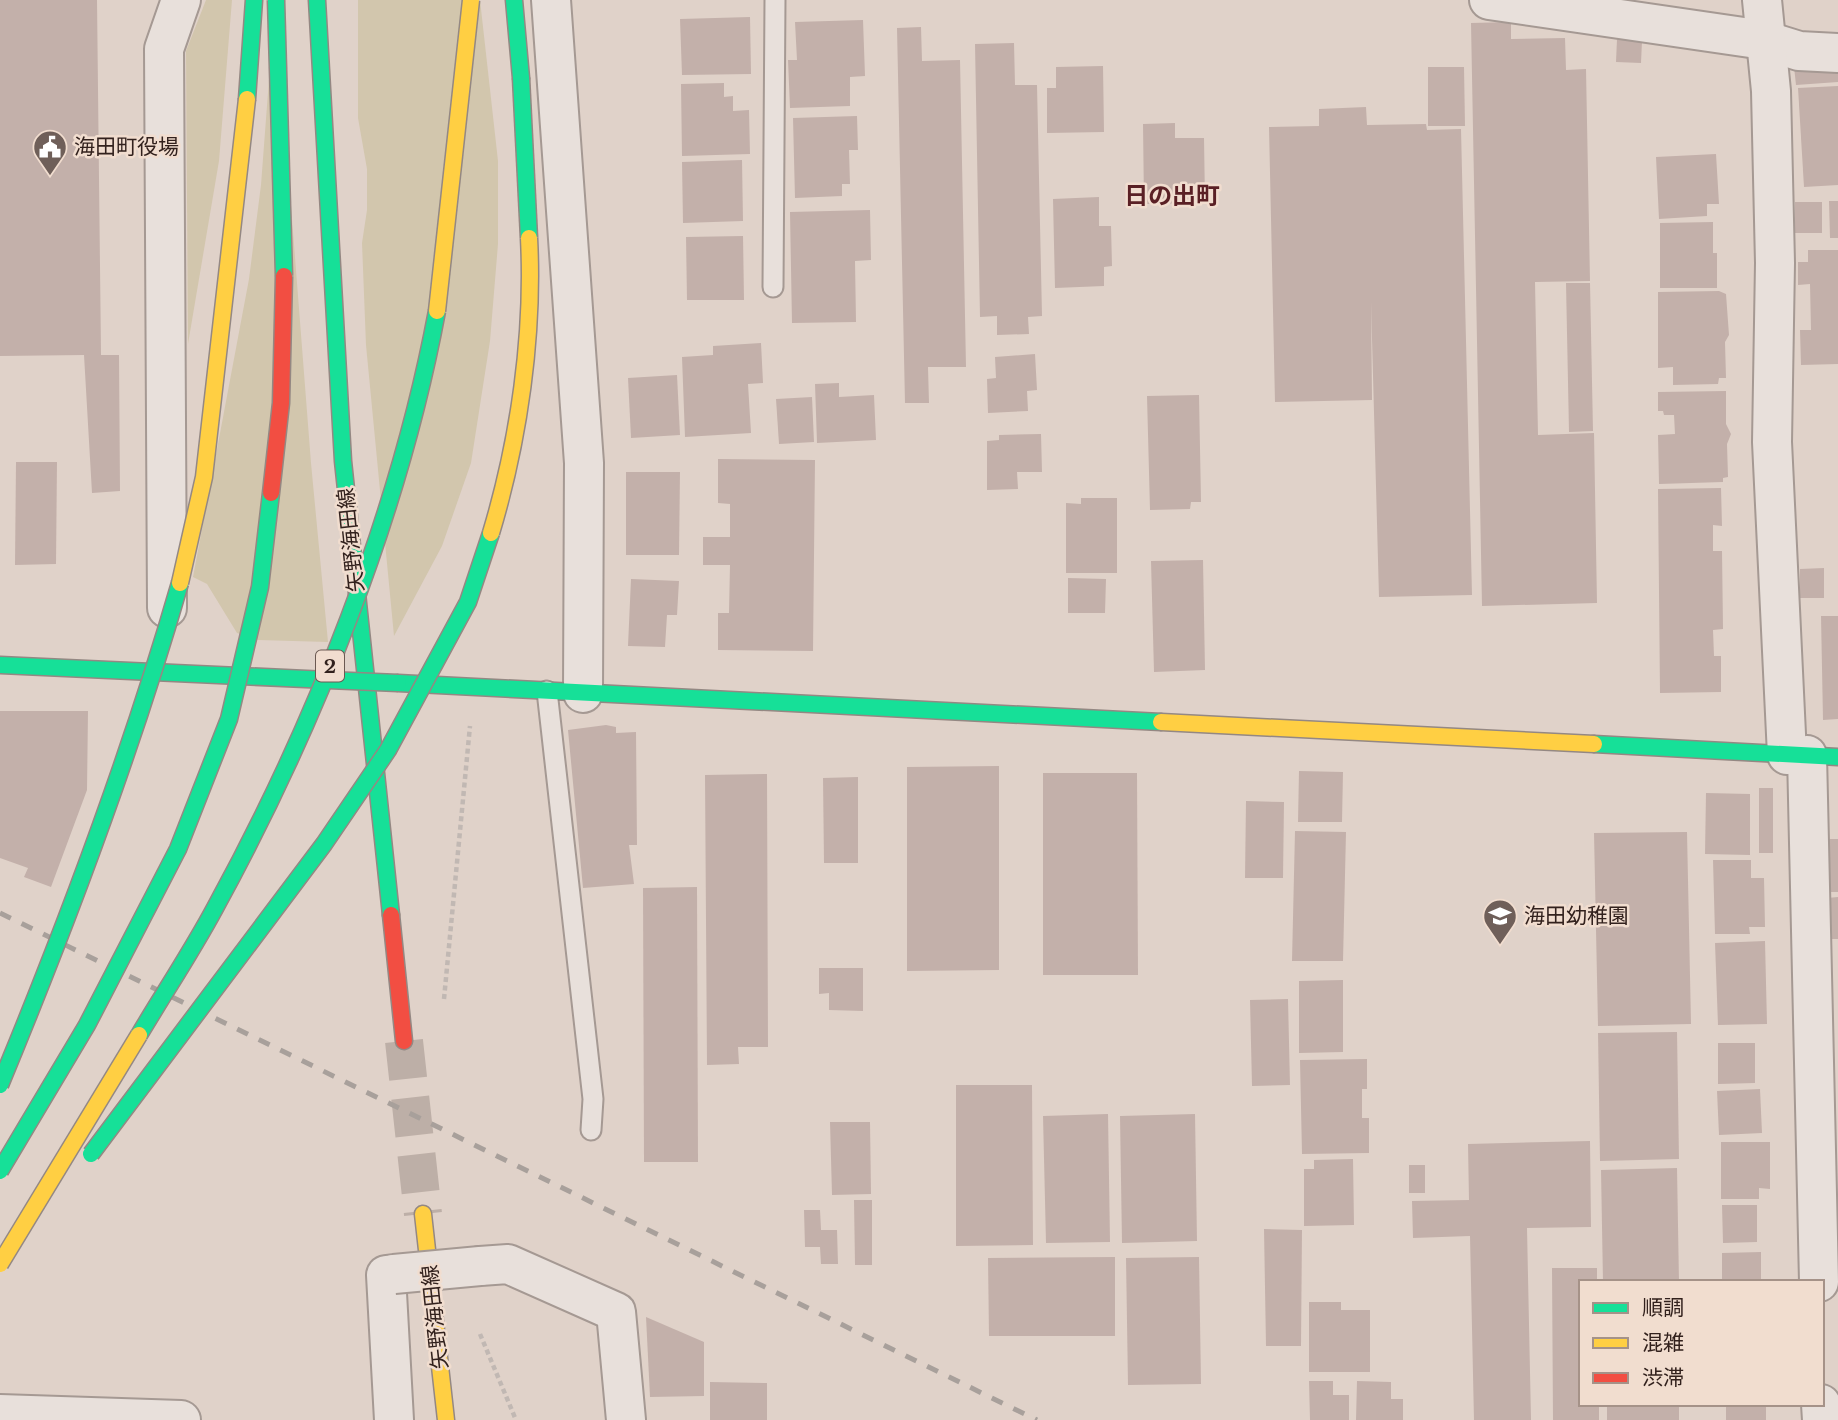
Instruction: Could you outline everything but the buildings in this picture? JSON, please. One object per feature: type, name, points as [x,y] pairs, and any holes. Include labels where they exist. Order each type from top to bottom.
[{"type":"main road","points":[[0,1085],[39,991],[122,764],[159,656],[182,576],[204,477],[247,99],[254,0]]},
{"type":"main road","points":[[0,1171],[87,1025],[178,849],[232,706],[260,586],[281,403],[285,317],[276,0]]},
{"type":"main road","name":"矢野海田線","points":[[317,0],[343,461],[404,1041]]},
{"type":"main road","name":"矢野海田線","points":[[320,38],[325,0]]},
{"type":"main road","name":"2","points":[[0,1264],[215,909],[291,759],[366,572],[413,413],[437,313],[471,0]]},
{"type":"main road","points":[[81,1168],[324,844],[388,750],[468,602],[492,529],[510,448],[524,364],[531,272],[521,78],[514,0]]},
{"type":"main road","points":[[0,665],[1811,756]]},
{"type":"main road","points":[[0,1278],[65,1190]]},
{"type":"main road","name":"矢野海田線","points":[[423,1214],[446,1420]]},
{"type":"street","points":[[168,673],[164,49],[181,0]]},
{"type":"street","points":[[551,0],[584,463],[565,692]]},
{"type":"street","points":[[1489,0],[1764,40],[1799,51],[1838,53]]},
{"type":"street","points":[[1762,0],[1771,91],[1775,263],[1772,442],[1811,756],[1819,1280]]},
{"type":"street","points":[[394,1420],[386,1275],[508,1264],[616,1312],[626,1420]]},
{"type":"street","points":[[0,1413],[181,1420]]},
{"type":"lane","points":[[773,287],[775,0]]},
{"type":"lane","points":[[565,692],[593,1099],[591,1130]]},
{"type":"path","points":[[443,1011],[471,718]]},
{"type":"shaded area","points":[[206,0],[232,0],[219,161],[188,344],[186,51]]},
{"type":"shaded area","points":[[275,0],[311,463],[328,642],[258,640],[237,633],[207,584],[193,577],[249,279],[261,185]]},
{"type":"shaded area","points":[[358,0],[480,0],[498,161],[498,244],[490,341],[471,463],[442,546],[394,636],[366,345],[362,243],[367,210],[367,169],[358,118]]},
{"type":"tunnel","points":[[404,1041],[423,1214]]},
{"type":"railway","points":[[0,913],[1037,1420]]},
{"type":"traffic: fast","points":[[247,99],[254,0]]},
{"type":"traffic: fast","points":[[276,0],[284,276]]},
{"type":"traffic: fast","points":[[317,0],[343,461],[391,915]]},
{"type":"traffic: fast","points":[[514,0],[521,78]]},
{"type":"traffic: fast","points":[[521,78],[529,238]]},
{"type":"traffic: fast","points":[[139,1035],[215,908],[286,767],[319,693],[349,618],[400,465],[421,388],[437,311]]},
{"type":"traffic: fast","points":[[0,1171],[87,1025],[178,849],[229,719],[260,587],[271,493]]},
{"type":"traffic: fast","points":[[91,1154],[324,844],[388,750],[468,602],[491,533]]},
{"type":"traffic: fast","points":[[0,1085],[97,836],[141,710],[180,583]]},
{"type":"traffic: fast","points":[[0,665],[328,680]]},
{"type":"traffic: fast","points":[[328,680],[398,683]]},
{"type":"traffic: fast","points":[[398,683],[1161,722]]},
{"type":"traffic: fast","points":[[1594,744],[1838,757]]},
{"type":"traffic: slow","points":[[437,311],[471,0]]},
{"type":"traffic: slow","points":[[180,583],[204,477],[247,99]]},
{"type":"traffic: slow","points":[[491,533],[517,424],[527,349],[529,238]]},
{"type":"traffic: slow","points":[[1161,722],[1594,744]]},
{"type":"traffic: slow","points":[[0,1264],[139,1035]]},
{"type":"traffic: slow","points":[[423,1214],[446,1420]]},
{"type":"traffic: jam","points":[[271,493],[281,403],[284,276]]},
{"type":"traffic: jam","points":[[391,915],[404,1041]]},
{"type":"place","name":"海田町役場","points":[[50,177]]},
{"type":"place","name":"海田幼稚園","points":[[1500,946]]},
{"type":"district","name":"日の出町","points":[[1172,196]]}]
